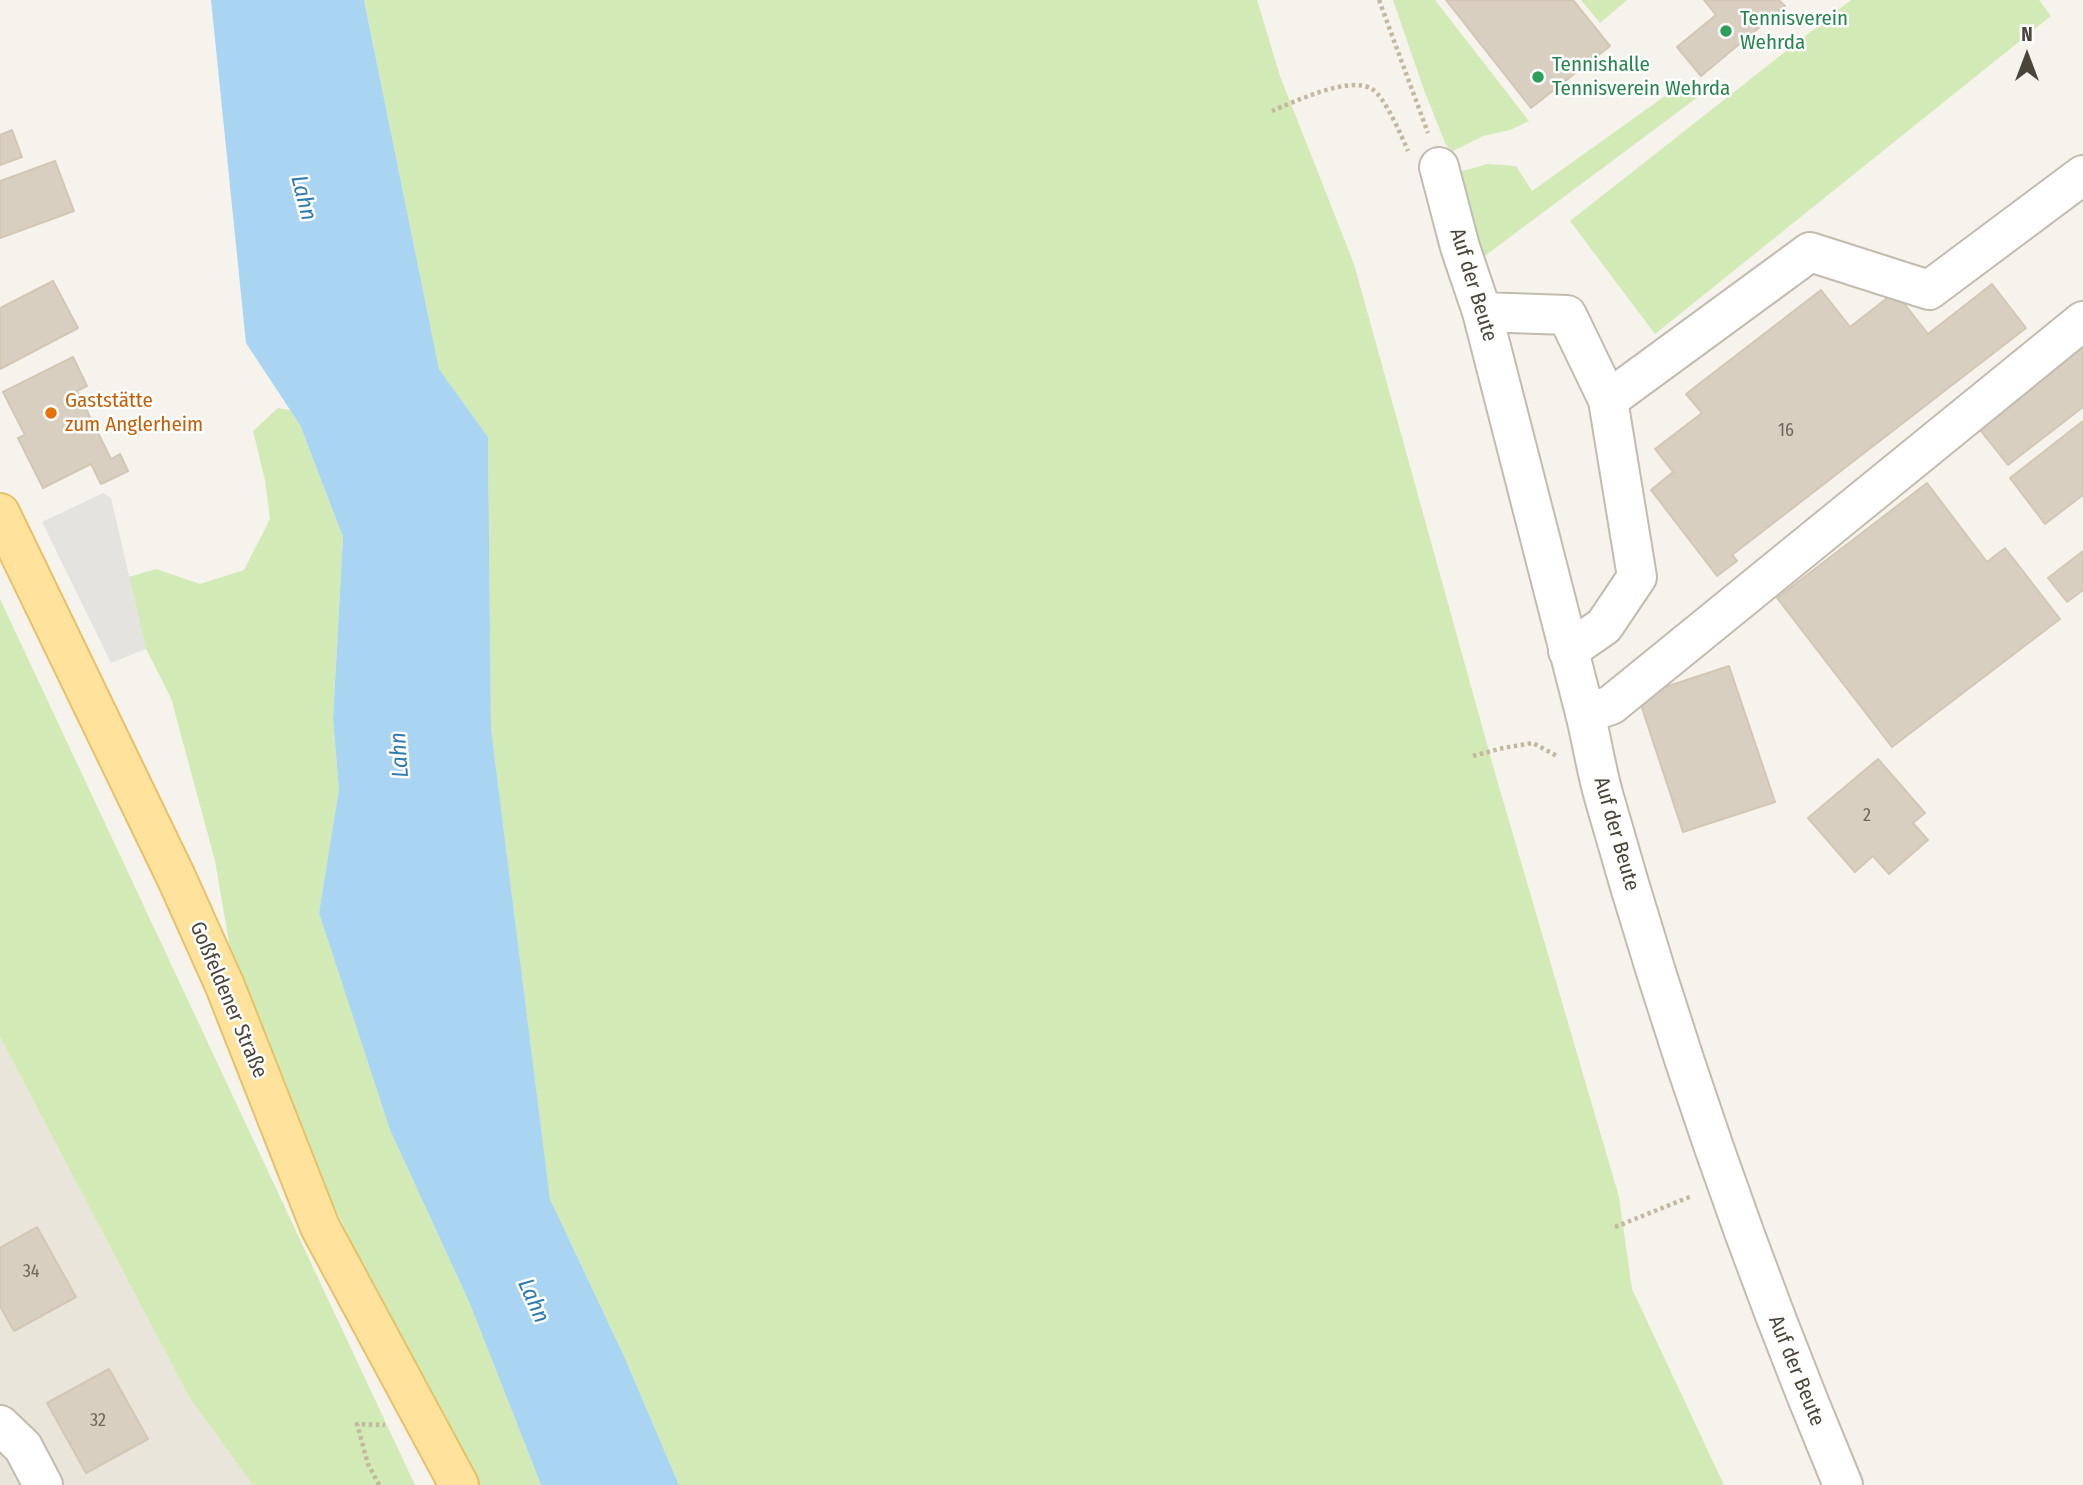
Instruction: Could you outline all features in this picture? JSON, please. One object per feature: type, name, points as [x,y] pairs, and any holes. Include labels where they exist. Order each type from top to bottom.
[{"type":"main road","name":"Goßfeldener Straße","points":[[0,513],[198,925],[225,986],[320,1227],[459,1485]]},
{"type":"street","name":"Auf der Beute","points":[[1426,165],[1460,247],[1482,312],[1603,794],[1664,995],[1731,1199],[1792,1364],[1843,1485]]},
{"type":"street","points":[[1608,400],[1810,252],[1929,290],[2083,175]]},
{"type":"street","points":[[1482,312],[1567,315],[1608,400],[1637,577],[1604,626],[1568,651]]},
{"type":"street","points":[[1585,714],[1611,705],[2083,321]]},
{"type":"street","points":[[0,1425],[23,1447],[43,1485]]},
{"type":"path","points":[[1379,0],[1426,165]]},
{"type":"path","points":[[1272,111],[1322,91],[1354,85],[1372,90],[1426,165]]},
{"type":"path","points":[[1474,756],[1533,743],[1558,756],[1583,781],[1603,794]]},
{"type":"path","points":[[1615,1227],[1692,1196]]},
{"type":"path","points":[[379,1485],[368,1464],[357,1424],[384,1425],[395,1432]]},
{"type":"shaded area","points":[[103,493],[111,498],[146,649],[111,663],[42,522]]},
{"type":"shaded area","points":[[0,1037],[189,1397],[253,1485],[0,1485]]},
{"type":"green space","points":[[364,0],[1257,0],[1280,76],[1354,264],[1495,773],[1619,1197],[1632,1289],[1724,1485],[679,1485],[624,1356],[550,1199],[491,728],[488,437],[439,369]]},
{"type":"green space","points":[[1393,0],[1435,0],[1529,121],[1510,130],[1483,136],[1453,151],[1446,145]]},
{"type":"green space","points":[[1581,0],[1627,0],[1600,23]]},
{"type":"green space","points":[[1851,0],[2039,0],[2051,16],[1655,334],[1570,221]]},
{"type":"green space","points":[[1686,81],[1706,91],[1482,258],[1452,174],[1487,164],[1516,166],[1532,191]]},
{"type":"green space","points":[[278,408],[290,410],[300,425],[343,537],[333,718],[339,789],[319,913],[390,1130],[470,1304],[541,1485],[469,1485],[266,1066],[237,989],[215,861],[171,698],[146,649],[129,577],[156,569],[200,584],[244,570],[270,519],[265,480],[253,431]]},
{"type":"green space","points":[[0,599],[415,1485],[253,1485],[189,1397],[0,1037]]},
{"type":"water","name":"Lahn","points":[[211,0],[364,0],[439,369],[488,437],[491,728],[550,1199],[624,1356],[679,1485],[541,1485],[470,1304],[390,1130],[319,913],[339,789],[333,719],[343,537],[300,425],[246,343]]},
{"type":"building","name":"Tennishalle Tennisverein Wehrda","points":[[1446,0],[1573,0],[1610,46],[1531,108]]},
{"type":"building","name":"Tennisverein Wehrda","points":[[1704,0],[1779,0],[1785,6],[1701,76],[1677,47],[1716,15]]},
{"type":"building","points":[[12,130],[22,157],[0,165],[0,135]]},
{"type":"building","points":[[55,161],[74,211],[0,238],[0,181]]},
{"type":"building","points":[[53,281],[78,328],[0,369],[0,308]]},
{"type":"building","points":[[1992,284],[2026,328],[1732,555],[1737,561],[1717,576],[1651,490],[1673,472],[1655,449],[1702,413],[1686,394],[1821,290],[1850,327],[1895,292],[1928,334]]},
{"type":"building","points":[[2083,344],[2083,407],[2008,465],[1977,426]]},
{"type":"building","name":"Gaststätte zum Anglerheim","points":[[73,357],[87,386],[77,391],[111,459],[120,454],[128,471],[101,484],[91,464],[43,488],[18,438],[25,435],[3,392]]},
{"type":"building","points":[[2083,421],[2083,495],[2045,524],[2010,478]]},
{"type":"building","points":[[1927,483],[1987,562],[2005,548],[2060,619],[1892,747],[1777,598]]},
{"type":"building","points":[[2083,551],[2083,590],[2067,602],[2048,578]]},
{"type":"building","points":[[1729,666],[1775,802],[1683,832],[1638,696]]},
{"type":"building","points":[[1878,759],[1925,813],[1913,823],[1928,840],[1889,874],[1873,856],[1855,872],[1808,818]]},
{"type":"building","points":[[37,1227],[76,1297],[14,1331],[0,1306],[0,1248]]},
{"type":"building","points":[[109,1369],[148,1439],[86,1473],[47,1403]]},
{"type":"place","name":"Tennisverein Wehrda","points":[[1726,31]]},
{"type":"place","name":"Tennishalle Tennisverein Wehrda","points":[[1538,77]]},
{"type":"place","name":"Gaststätte zum Anglerheim","points":[[51,413]]}]
